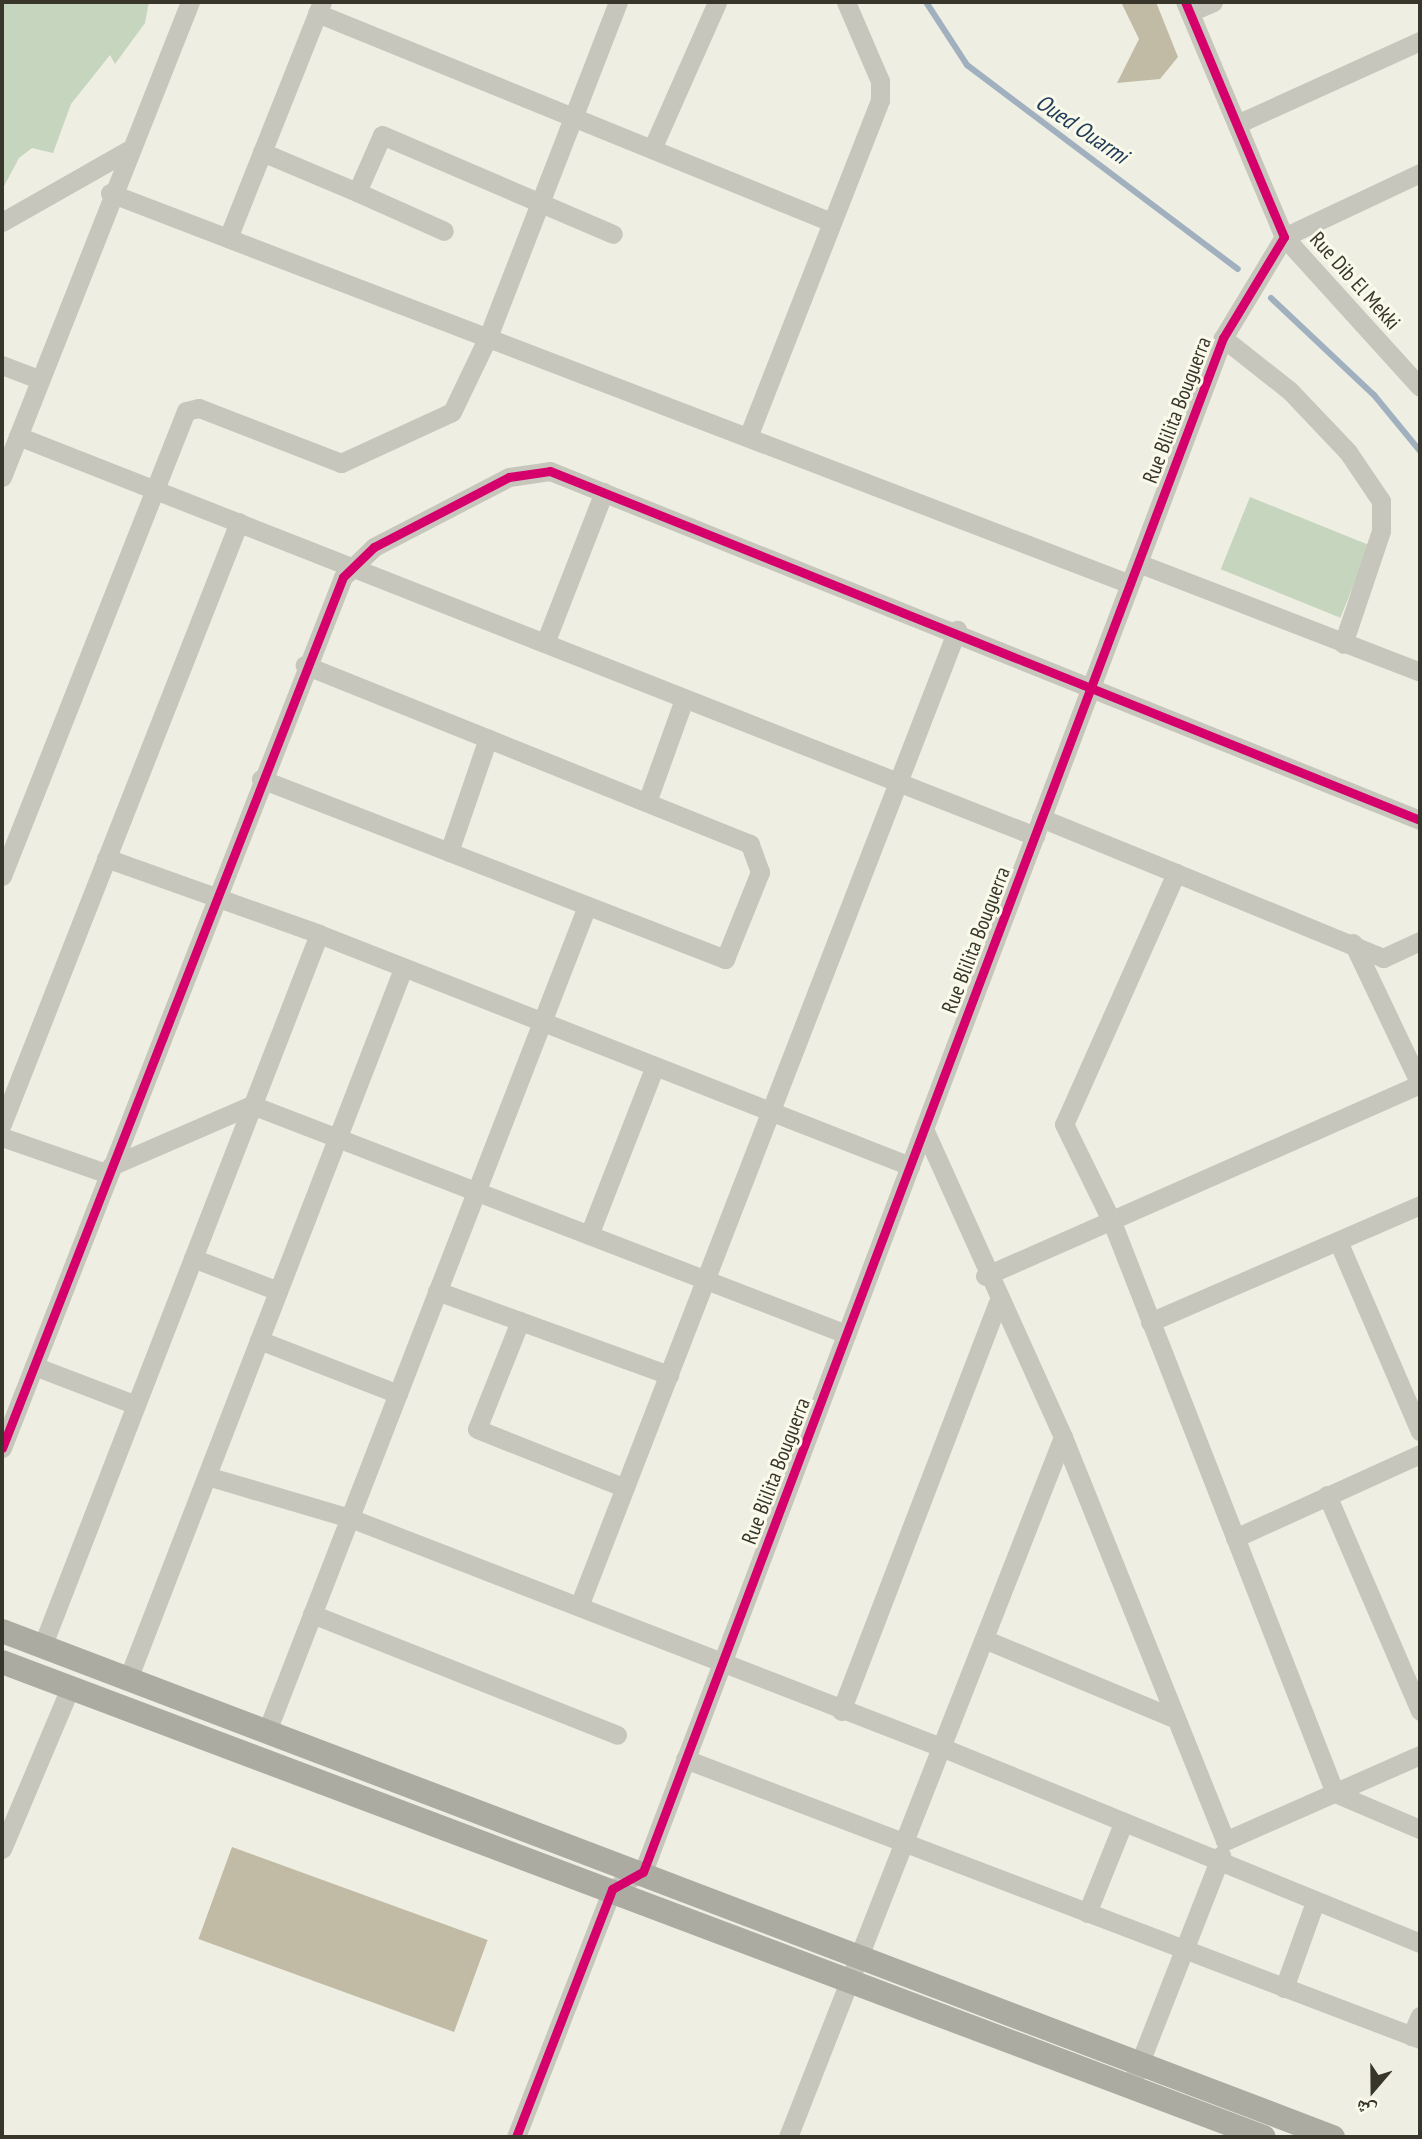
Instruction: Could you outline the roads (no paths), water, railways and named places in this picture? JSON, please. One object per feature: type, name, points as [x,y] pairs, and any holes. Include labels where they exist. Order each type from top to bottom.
[{"type":"main road","points":[[2,1631],[860,1954],[1135,2075],[1269,2130],[1333,2137]]},
{"type":"main road","points":[[2,1662],[850,1979],[1135,2075]]},
{"type":"street","points":[[2,478],[110,193],[190,2]]},
{"type":"street","points":[[2,876],[154,489],[191,407],[329,460],[354,462],[452,412],[488,337],[618,2]]},
{"type":"street","points":[[652,149],[717,2]]},
{"type":"street","points":[[747,437],[880,100],[880,81],[846,2]]},
{"type":"street","points":[[1213,2],[1188,7],[1284,237],[1420,173]]},
{"type":"street","points":[[228,238],[319,7],[831,222]]},
{"type":"street","points":[[1237,124],[1420,41]]},
{"type":"street","points":[[357,192],[382,135],[613,234]]},
{"type":"street","points":[[2,222],[127,151]]},
{"type":"street","points":[[262,152],[444,231]]},
{"type":"street","points":[[110,193],[1130,584]]},
{"type":"street","name":"Rue Blilita Bouguerra","points":[[643,1872],[1223,338],[1267,257],[1284,237]]},
{"type":"street","name":"Rue Dib El Mekki","points":[[1284,237],[1420,387]]},
{"type":"street","points":[[1223,338],[1290,391],[1348,452],[1381,501],[1381,531],[1343,644]]},
{"type":"street","points":[[2,365],[39,379]]},
{"type":"street","points":[[18,436],[898,785],[1038,827],[1176,873],[1353,943],[1383,958]]},
{"type":"street","points":[[2,1448],[305,665],[343,577],[374,547],[509,477],[550,471],[1092,684],[1420,820]]},
{"type":"street","points":[[545,643],[604,492]]},
{"type":"street","points":[[2,1124],[239,522]]},
{"type":"street","points":[[1138,563],[1420,673]]},
{"type":"street","points":[[579,1606],[957,630]]},
{"type":"street","points":[[261,779],[725,959],[760,872],[750,844],[305,665]]},
{"type":"street","points":[[647,802],[684,699]]},
{"type":"street","points":[[449,852],[488,738]]},
{"type":"street","points":[[106,858],[216,894],[319,934],[402,971],[909,1166]]},
{"type":"street","points":[[1176,873],[1064,1124],[1112,1222],[1335,1793],[1420,1829]]},
{"type":"street","points":[[267,1731],[587,906]]},
{"type":"street","points":[[42,1647],[319,934]]},
{"type":"street","points":[[1364,966],[1420,942]]},
{"type":"street","points":[[985,1276],[1420,1084],[1353,943]]},
{"type":"street","points":[[128,1679],[402,971]]},
{"type":"street","points":[[589,1235],[654,1068]]},
{"type":"street","points":[[2,1136],[109,1170],[252,1105],[846,1334]]},
{"type":"street","points":[[923,1129],[985,1276],[1063,1437],[1171,1717],[1225,1841],[1185,1951],[1135,2075]]},
{"type":"street","points":[[1150,1321],[1420,1205]]},
{"type":"street","points":[[1338,1241],[1420,1431]]},
{"type":"street","points":[[193,1258],[278,1291]]},
{"type":"street","points":[[437,1291],[669,1375]]},
{"type":"street","points":[[841,1711],[998,1302]]},
{"type":"street","points":[[520,1321],[477,1429],[625,1488]]},
{"type":"street","points":[[259,1340],[398,1394]]},
{"type":"street","points":[[34,1366],[136,1405]]},
{"type":"street","points":[[788,2137],[1063,1437]]},
{"type":"street","points":[[1235,1538],[1420,1454]]},
{"type":"street","points":[[207,1476],[350,1518],[579,1606],[841,1711],[941,1747],[1217,1865],[1420,1943]]},
{"type":"street","points":[[1327,1496],[1420,1711]]},
{"type":"street","points":[[312,1614],[617,1735]]},
{"type":"street","points":[[984,1639],[1171,1717]]},
{"type":"street","points":[[2,1849],[70,1688]]},
{"type":"street","points":[[1225,1841],[1420,1755]]},
{"type":"street","points":[[685,1759],[1416,2038],[1420,2016]]},
{"type":"street","points":[[1087,1913],[1122,1826]]},
{"type":"street","points":[[516,2137],[612,1889],[643,1872]]},
{"type":"street","points":[[1284,1988],[1315,1902]]},
{"type":"waterway","name":"Oued Ouarmi","points":[[926,2],[967,65],[1238,269]]},
{"type":"waterway","name":"Oued Ouarmi","points":[[1271,298],[1374,395],[1420,451]]}]
